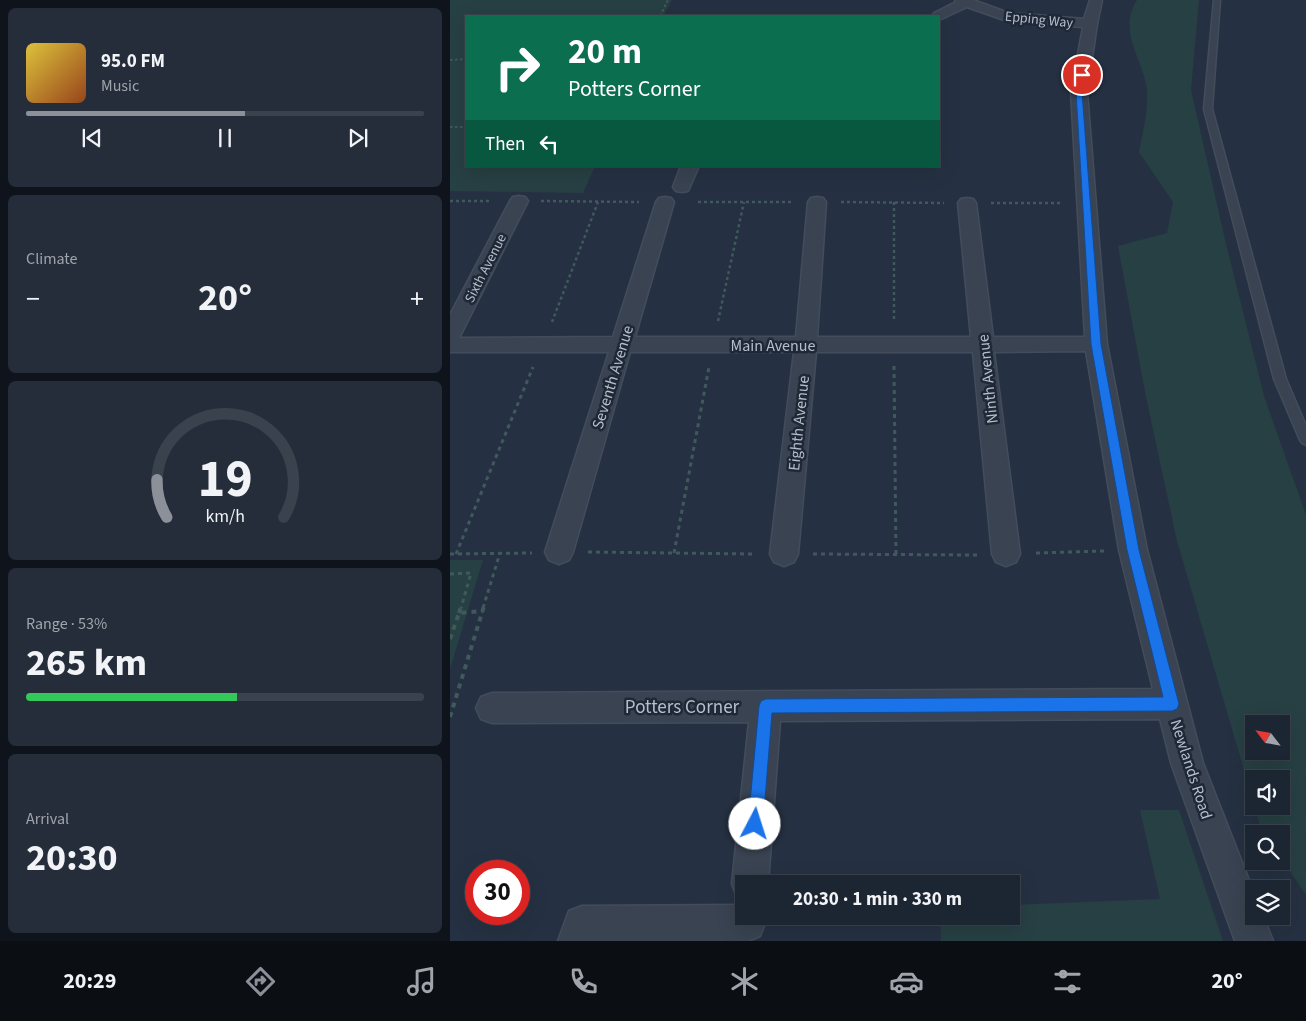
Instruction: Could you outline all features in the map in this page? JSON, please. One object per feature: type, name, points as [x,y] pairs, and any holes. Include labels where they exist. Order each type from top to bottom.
[{"type":"street","name":"Newlands Road","points":[[1096,0],[1090,24],[1079,92],[1096,344],[1133,550],[1172,704],[1188,763],[1254,941]]},
{"type":"street","name":"Epping Way","points":[[963,2],[1007,17],[1090,24]]},
{"type":"street","points":[[940,15],[963,2]]},
{"type":"street","points":[[682,187],[690,167]]},
{"type":"street","name":"Sixth Avenue","points":[[450,335],[519,201]]},
{"type":"street","name":"Seventh Avenue","points":[[559,552],[665,202]]},
{"type":"street","name":"Eighth Avenue","points":[[784,554],[806,345],[817,202]]},
{"type":"street","name":"Ninth Avenue","points":[[967,203],[1006,554]]},
{"type":"street","name":"Main Avenue","points":[[450,345],[1096,344]]},
{"type":"street","name":"Potters Corner","points":[[492,708],[1172,704]]},
{"type":"street","points":[[751,875],[766,706]]},
{"type":"street","points":[[578,941],[582,924],[746,927]]},
{"type":"lane","points":[[1218,0],[1208,109],[1280,379],[1306,440]]},
{"type":"path","points":[[660,15],[668,0]]},
{"type":"path","points":[[450,60],[465,59]]},
{"type":"path","points":[[450,127],[465,127]]},
{"type":"path","points":[[451,202],[1086,203]]},
{"type":"path","points":[[456,554],[543,345],[598,202]]},
{"type":"path","points":[[674,553],[713,345],[744,202]]},
{"type":"path","points":[[894,202],[896,556]]},
{"type":"path","points":[[450,717],[500,553]]},
{"type":"path","points":[[450,574],[471,573],[450,639]]},
{"type":"path","points":[[459,613],[483,611]]},
{"type":"green space","points":[[450,0],[672,0],[664,15],[465,15],[465,167],[595,167],[583,193],[450,191]]},
{"type":"green space","points":[[1137,0],[1199,0],[1191,90],[1226,244],[1264,396],[1306,515],[1306,895],[1289,870],[1290,825],[1260,825],[1257,815],[1290,815],[1290,770],[1245,770],[1245,773],[1177,541],[1146,397],[1118,246],[1167,233],[1173,202],[1139,152],[1146,118],[1147,92],[1143,73],[1132,42],[1130,22]]},
{"type":"green space","points":[[450,560],[483,560],[450,669]]},
{"type":"green space","points":[[1140,810],[1179,810],[1223,941],[941,941],[940,925],[1020,925],[1020,905],[1160,899]]},
{"type":"route","points":[[755,824],[766,706],[1172,704],[1137,569],[1096,344],[1079,92],[1082,75]]}]
